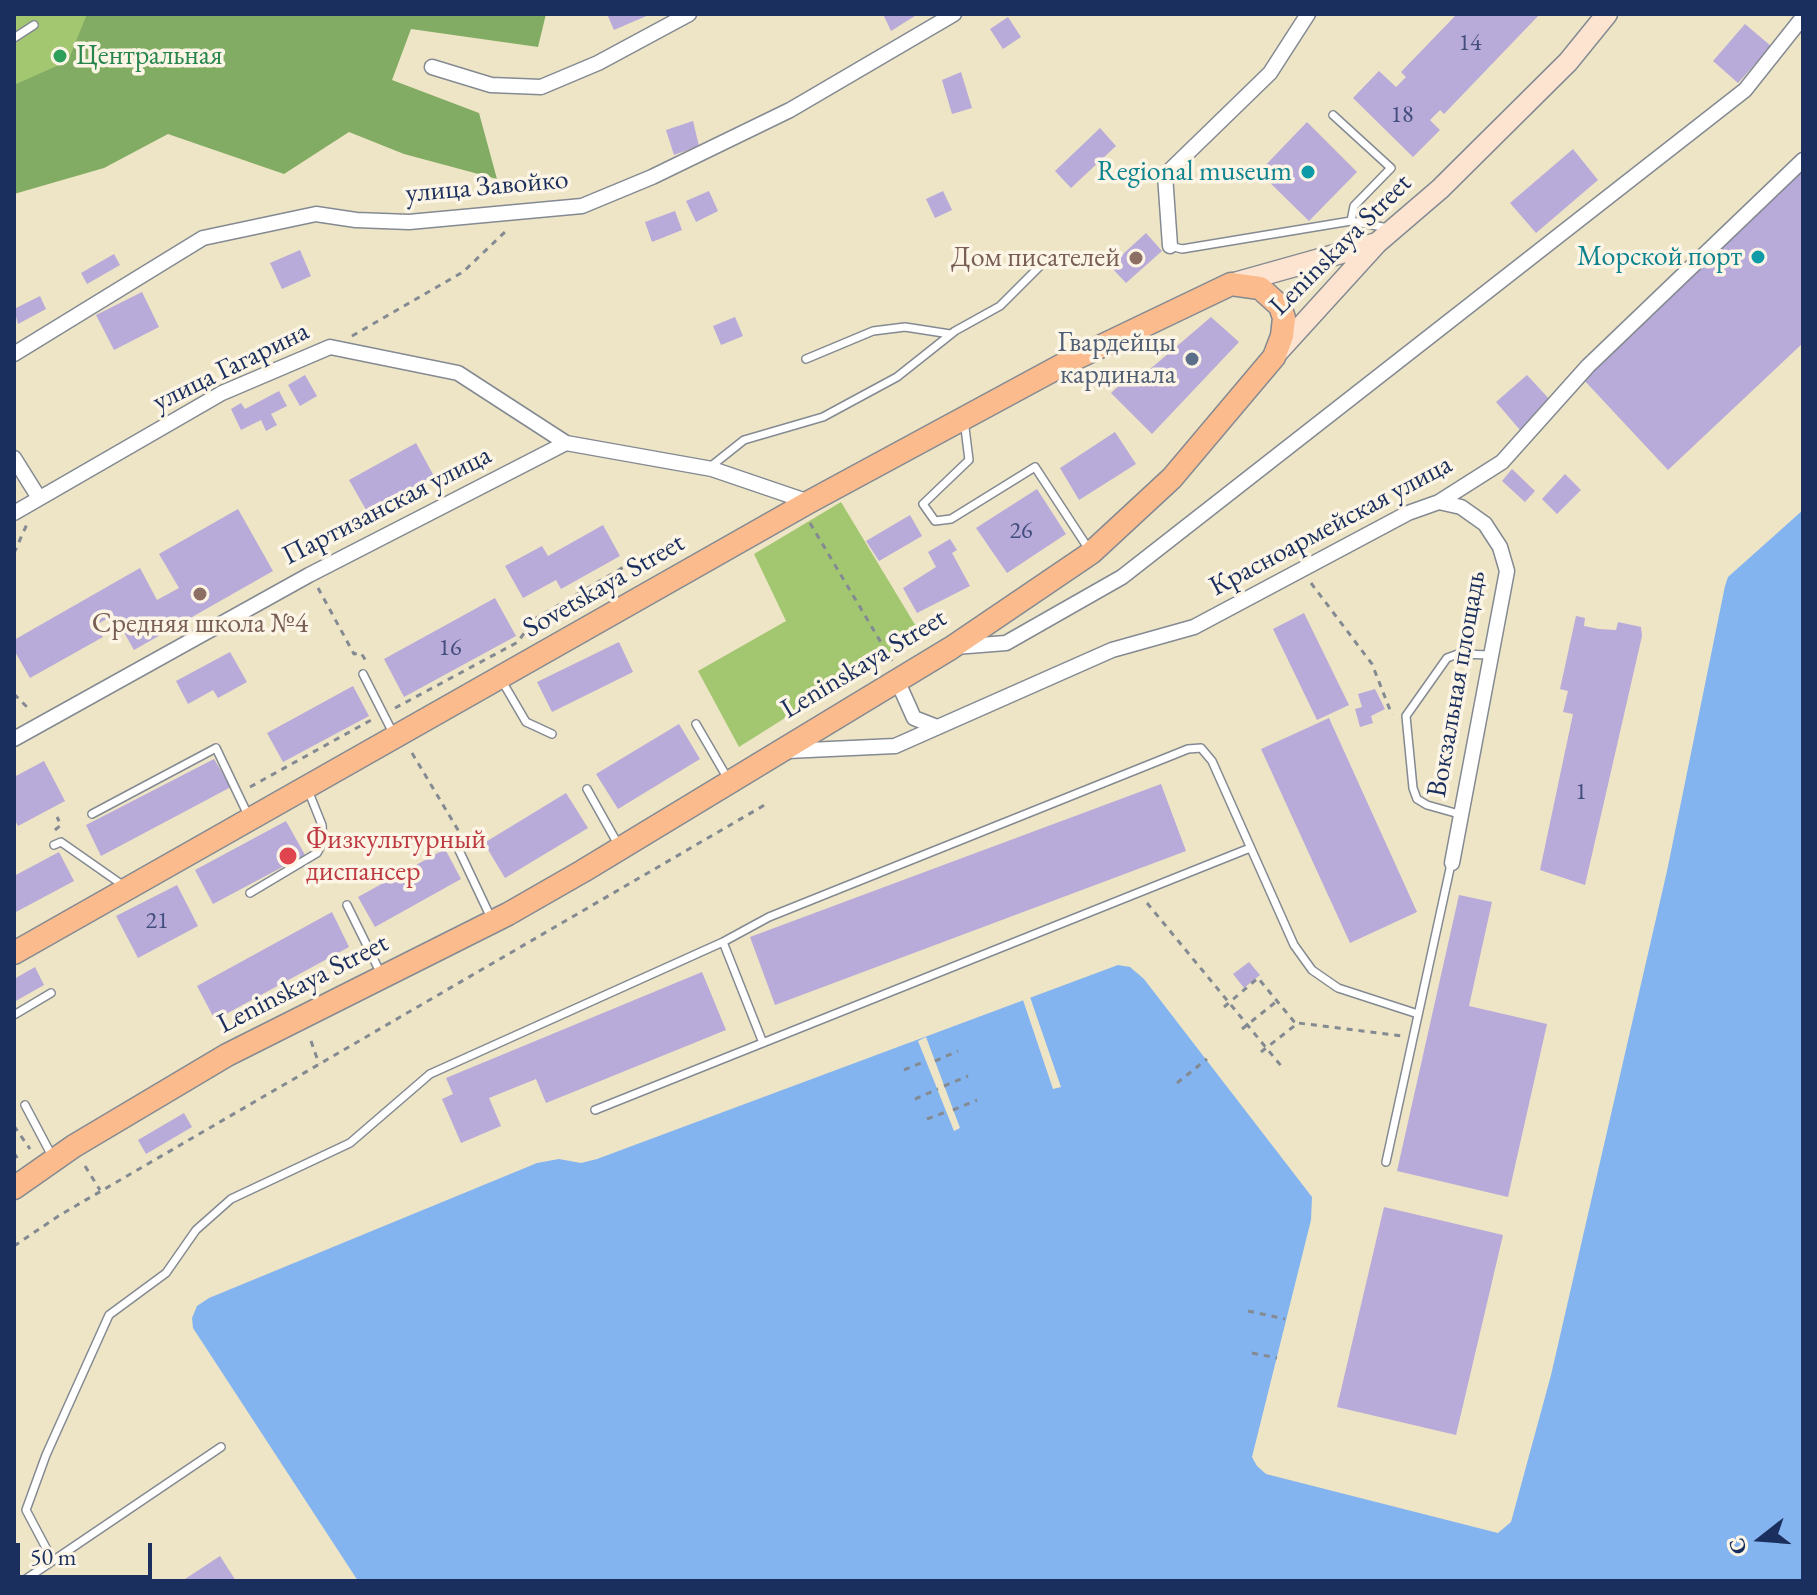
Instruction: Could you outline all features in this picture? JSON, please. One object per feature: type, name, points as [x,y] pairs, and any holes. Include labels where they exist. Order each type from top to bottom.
[{"type":"main road","name":"Leninskaya Street","points":[[14,1188],[54,1159],[227,1055],[493,922],[620,848],[779,751],[895,672],[951,648],[1091,553],[1172,478],[1274,357],[1385,236],[1440,189],[1568,62],[1607,14]]},
{"type":"main road","points":[[1231,284],[1385,236]]},
{"type":"main road","points":[[1231,284],[1260,288],[1280,306],[1284,318],[1282,336],[1274,357]]},
{"type":"main road","name":"Sovetskaya Street","points":[[14,953],[307,788],[404,746],[501,680],[808,511],[964,418],[1066,363],[1231,284]]},
{"type":"street","points":[[432,67],[491,85],[541,87],[598,63],[689,14]]},
{"type":"street","name":"улица Завойко","points":[[14,354],[203,238],[316,214],[356,220],[409,222],[530,208],[582,206],[652,177],[790,110],[954,14]]},
{"type":"street","points":[[1170,246],[1165,175],[1270,73],[1308,14]]},
{"type":"street","points":[[951,648],[1006,643],[1122,577],[1745,90],[1803,17]]},
{"type":"street","name":"Красноармейская улица","points":[[779,751],[895,746],[1112,650],[1194,627],[1408,513],[1439,502],[1502,462],[1588,366],[1803,160]]},
{"type":"street","name":"улица Гагарина","points":[[14,513],[222,393],[330,347],[458,373],[566,443]]},
{"type":"street","points":[[566,443],[708,468],[808,511]]},
{"type":"street","name":"Партизанская улица","points":[[14,739],[309,575],[566,443]]},
{"type":"street","points":[[14,458],[39,498]]},
{"type":"street","name":"Вокзальная площадь","points":[[1439,502],[1461,507],[1478,517],[1494,536],[1503,554],[1507,581],[1459,814],[1452,863]]},
{"type":"street","points":[[895,672],[914,718],[937,727]]},
{"type":"lane","points":[[14,38],[34,25]]},
{"type":"lane","points":[[1333,115],[1391,168],[1354,206],[1351,221]]},
{"type":"lane","points":[[1170,246],[1182,249],[1351,221],[1385,236]]},
{"type":"lane","points":[[708,468],[744,440],[823,417],[897,377],[950,334],[1000,306],[1040,266]]},
{"type":"lane","points":[[806,359],[873,331],[905,327],[950,334]]},
{"type":"lane","points":[[964,418],[969,460],[923,504],[935,521],[951,519],[1035,467],[1091,553]]},
{"type":"lane","points":[[1459,814],[1417,799],[1405,727],[1410,707],[1447,658],[1458,654],[1491,655]]},
{"type":"lane","points":[[363,674],[404,746]]},
{"type":"lane","points":[[501,680],[526,722],[552,734]]},
{"type":"lane","points":[[696,724],[729,781]]},
{"type":"lane","points":[[92,814],[216,748],[251,820]]},
{"type":"lane","points":[[53,1561],[26,1510],[46,1455],[109,1315],[166,1273],[196,1230],[231,1199],[350,1143],[430,1074],[723,942],[769,917],[1192,748],[1203,750],[1212,761],[1294,945],[1312,970],[1338,988],[1418,1014]]},
{"type":"lane","points":[[250,893],[317,853],[323,842],[322,825],[307,788]]},
{"type":"lane","points":[[587,789],[620,848]]},
{"type":"lane","points":[[54,845],[61,842],[129,890]]},
{"type":"lane","points":[[457,846],[493,922]]},
{"type":"lane","points":[[595,1110],[1250,848]]},
{"type":"lane","points":[[1386,1162],[1452,863]]},
{"type":"lane","points":[[347,905],[383,978]]},
{"type":"lane","points":[[723,942],[763,1043]]},
{"type":"lane","points":[[14,1015],[51,993]]},
{"type":"lane","points":[[25,1105],[54,1159]]},
{"type":"lane","points":[[23,1581],[221,1447]]},
{"type":"path","points":[[330,347],[463,272],[530,208]]},
{"type":"path","points":[[808,511],[895,672]]},
{"type":"path","points":[[391,710],[518,642],[533,620],[634,561]]},
{"type":"path","points":[[1302,571],[1372,664],[1389,713],[1405,727]]},
{"type":"path","points":[[315,583],[354,654],[361,653],[367,664]]},
{"type":"path","points":[[14,694],[44,723]]},
{"type":"path","points":[[246,789],[370,720]]},
{"type":"path","points":[[404,746],[468,846]]},
{"type":"path","points":[[14,1246],[100,1191],[768,803]]},
{"type":"path","points":[[1138,893],[1282,1067]]},
{"type":"path","points":[[1224,1007],[1258,978],[1296,1024],[1413,1038]]},
{"type":"path","points":[[1242,1029],[1277,1001]]},
{"type":"path","points":[[1261,1052],[1296,1024]]},
{"type":"path","points":[[311,1041],[319,1064]]},
{"type":"path","points":[[935,1061],[958,1051]]},
{"type":"path","points":[[1177,1083],[1207,1059]]},
{"type":"path","points":[[904,1070],[926,1061]]},
{"type":"path","points":[[944,1086],[968,1076]]},
{"type":"path","points":[[915,1099],[938,1089]]},
{"type":"path","points":[[953,1110],[977,1100]]},
{"type":"path","points":[[927,1119],[946,1112]]},
{"type":"path","points":[[14,1126],[30,1149]]},
{"type":"path","points":[[14,1153],[18,1159]]},
{"type":"path","points":[[85,1166],[100,1191]]},
{"type":"path","points":[[1248,1311],[1285,1319]]},
{"type":"path","points":[[1252,1353],[1277,1358]]},
{"type":"green space","name":"Центральная","points":[[14,14],[125,14],[14,136]]},
{"type":"green space","points":[[87,14],[546,14],[538,47],[411,29],[392,80],[479,113],[497,179],[404,154],[349,132],[284,174],[168,134],[104,168],[14,194],[14,85],[68,61]]},
{"type":"green space","points":[[841,502],[920,633],[739,747],[698,671],[786,621],[754,554]]},
{"type":"water","points":[[1803,510],[1803,1581],[358,1581],[193,1328],[192,1318],[197,1306],[209,1298],[537,1163],[559,1159],[581,1163],[597,1159],[1118,965],[1130,967],[1144,979],[1312,1197],[1311,1220],[1252,1457],[1257,1466],[1266,1474],[1498,1533],[1511,1522],[1551,1375],[1667,871],[1725,586],[1728,577]]},
{"type":"pier","points":[[1030,997],[1061,1087],[1053,1089],[1023,1000]]},
{"type":"pier","points":[[926,1037],[960,1128],[954,1131],[918,1041]]},
{"type":"building","points":[[607,14],[651,14],[614,30]]},
{"type":"building","points":[[883,14],[918,14],[891,31]]},
{"type":"building","points":[[1457,14],[1540,14],[1444,114],[1440,110],[1430,120],[1440,130],[1413,157],[1353,98],[1379,71],[1396,87],[1406,77],[1401,72]]},
{"type":"building","points":[[1008,17],[1021,37],[1003,49],[990,29]]},
{"type":"building","points":[[1745,24],[1771,46],[1738,83],[1713,61]]},
{"type":"building","points":[[961,72],[972,108],[952,114],[942,80]]},
{"type":"building","points":[[693,121],[699,146],[674,155],[666,130]]},
{"type":"building","name":"Regional museum","points":[[1307,122],[1357,172],[1309,221],[1259,172]]},
{"type":"building","points":[[1100,128],[1116,146],[1071,188],[1055,171]]},
{"type":"building","points":[[1573,149],[1598,180],[1536,233],[1510,203]]},
{"type":"building","name":"Морской порт","points":[[1803,171],[1803,343],[1668,470],[1583,379]]},
{"type":"building","points":[[709,191],[718,211],[696,222],[686,201]]},
{"type":"building","points":[[943,191],[952,210],[935,218],[926,199]]},
{"type":"building","points":[[675,211],[682,230],[652,242],[645,222]]},
{"type":"building","name":"Дом писателей","points":[[1146,233],[1162,251],[1126,283],[1110,266]]},
{"type":"building","points":[[300,250],[311,276],[282,289],[270,263]]},
{"type":"building","points":[[114,254],[120,265],[87,284],[81,273]]},
{"type":"building","points":[[142,292],[159,327],[114,350],[96,315]]},
{"type":"building","points":[[40,296],[46,309],[18,324],[14,309]]},
{"type":"building","points":[[735,317],[743,336],[721,345],[713,326]]},
{"type":"building","name":"Гвардейцы кардинала","points":[[1211,317],[1239,342],[1152,434],[1111,393],[1129,376],[1135,382]]},
{"type":"building","points":[[305,375],[317,396],[300,406],[288,385]]},
{"type":"building","points":[[1527,375],[1552,402],[1520,430],[1496,402]]},
{"type":"building","points":[[279,391],[287,406],[271,414],[277,425],[266,431],[261,420],[241,430],[231,409],[241,403],[245,409]]},
{"type":"building","points":[[1115,432],[1136,464],[1079,500],[1060,468]]},
{"type":"building","points":[[416,443],[435,478],[369,515],[349,480]]},
{"type":"building","points":[[1512,469],[1535,491],[1525,502],[1502,481]]},
{"type":"building","points":[[1565,474],[1581,490],[1557,514],[1542,499]]},
{"type":"building","points":[[1037,489],[1066,534],[1007,573],[976,528]]},
{"type":"building","name":"Средняя школа №4","points":[[238,509],[273,571],[134,650],[114,615],[96,625],[103,637],[30,678],[14,650],[14,640],[140,568],[157,600],[179,588],[159,554]]},
{"type":"building","points":[[910,515],[922,536],[879,561],[866,541]]},
{"type":"building","points":[[603,525],[620,556],[561,589],[556,580],[523,598],[505,566],[542,546],[548,556]]},
{"type":"building","points":[[950,539],[957,550],[952,553],[970,586],[917,613],[903,588],[936,567],[928,552]]},
{"type":"building","points":[[495,598],[516,636],[404,697],[384,659]]},
{"type":"building","points":[[1304,613],[1349,705],[1317,720],[1273,629]]},
{"type":"building","points":[[1576,616],[1585,618],[1584,626],[1599,629],[1616,630],[1618,622],[1641,627],[1642,636],[1585,885],[1540,870],[1573,714],[1563,712],[1568,691],[1560,689]]},
{"type":"building","points":[[619,642],[633,672],[552,712],[537,682]]},
{"type":"building","points":[[230,652],[247,682],[218,698],[213,690],[188,704],[176,681]]},
{"type":"building","points":[[353,686],[369,716],[283,762],[267,733]]},
{"type":"building","points":[[1375,689],[1385,709],[1371,716],[1373,723],[1360,727],[1355,709],[1362,707],[1358,694]]},
{"type":"building","points":[[1329,718],[1417,912],[1350,943],[1261,749]]},
{"type":"building","points":[[679,724],[700,759],[618,809],[596,774]]},
{"type":"building","points":[[214,759],[231,787],[101,856],[86,825]]},
{"type":"building","points":[[44,761],[65,801],[18,826],[14,818],[14,777]]},
{"type":"building","points":[[1161,784],[1186,851],[775,1005],[750,937]]},
{"type":"building","points":[[566,793],[588,828],[505,878],[484,843]]},
{"type":"building","points":[[286,821],[305,855],[213,904],[195,870]]},
{"type":"building","points":[[445,849],[461,879],[375,927],[358,897]]},
{"type":"building","points":[[59,852],[74,881],[14,913],[14,876]]},
{"type":"building","points":[[177,885],[198,926],[138,958],[116,916]]},
{"type":"building","points":[[1459,895],[1492,902],[1469,1006],[1547,1024],[1508,1197],[1397,1171]]},
{"type":"building","points":[[332,912],[349,947],[215,1020],[197,986]]},
{"type":"building","points":[[1249,962],[1260,975],[1244,988],[1233,974]]},
{"type":"building","points":[[35,967],[44,985],[14,1002],[14,979]]},
{"type":"building","points":[[702,972],[726,1030],[546,1103],[536,1079],[489,1098],[501,1126],[461,1143],[442,1099],[453,1094],[446,1078]]},
{"type":"building","points":[[184,1113],[192,1127],[146,1154],[138,1140]]},
{"type":"building","points":[[1384,1207],[1503,1235],[1456,1435],[1337,1407]]},
{"type":"building","points":[[220,1556],[236,1581],[182,1581]]},
{"type":"place","name":"Центральная","points":[[60,56]]},
{"type":"place","name":"Regional museum","points":[[1308,172]]},
{"type":"place","name":"Морской порт","points":[[1758,257]]},
{"type":"place","name":"Дом писателей","points":[[1136,258]]},
{"type":"place","name":"Гвардейцы кардинала","points":[[1192,359]]},
{"type":"place","name":"Средняя школа №4","points":[[200,594]]},
{"type":"place","name":"Физкультурный диспансер","points":[[288,856]]}]
